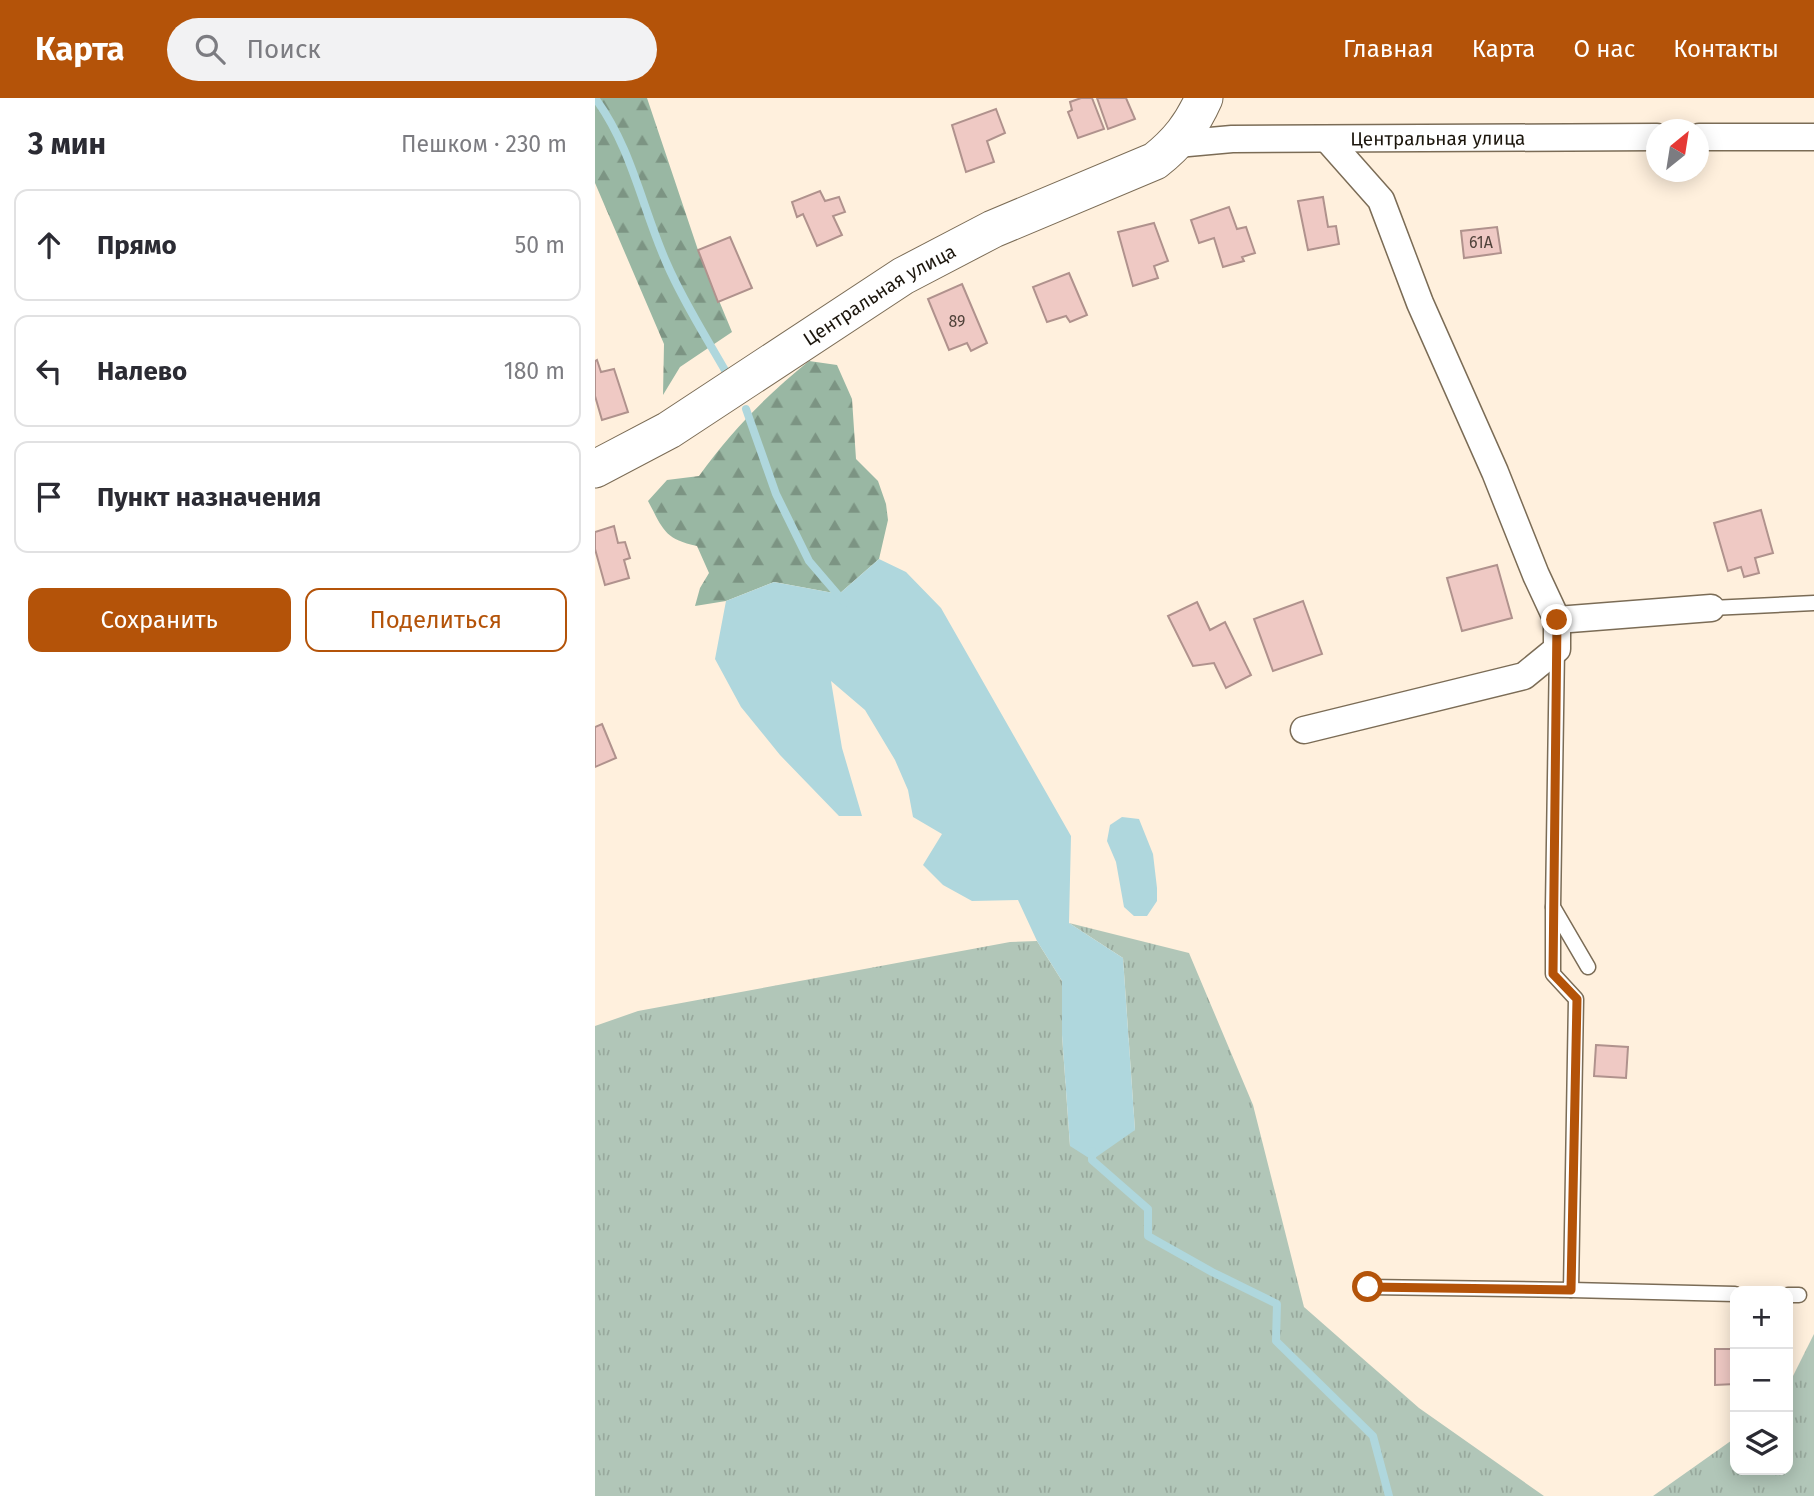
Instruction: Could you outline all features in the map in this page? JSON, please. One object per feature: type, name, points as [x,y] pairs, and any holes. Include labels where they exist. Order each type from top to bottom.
[{"type":"street","name":"Центральная улица","points":[[595,469],[669,430],[903,276],[993,229],[1155,161],[1177,144],[1194,121],[1204,98]]},
{"type":"street","name":"Центральная улица","points":[[1177,144],[1232,139],[1646,137]]},
{"type":"street","points":[[1709,137],[1814,137]]},
{"type":"street","points":[[1304,730],[1524,676],[1557,649],[1557,620],[1420,303],[1381,201],[1327,139]]},
{"type":"street","points":[[1557,620],[1711,608]]},
{"type":"lane","points":[[1711,608],[1814,603]]},
{"type":"lane","points":[[1557,649],[1553,974],[1577,999],[1571,1290]]},
{"type":"lane","points":[[1553,907],[1588,967]]},
{"type":"lane","points":[[1368,1287],[1730,1294]]},
{"type":"green space","points":[[595,98],[647,98],[698,250],[732,332],[680,367],[663,395],[664,344],[595,183]]},
{"type":"green space","points":[[809,361],[837,365],[852,399],[856,459],[878,481],[886,504],[888,520],[879,559],[839,594],[774,582],[726,601],[695,606],[700,588],[709,573],[697,546],[671,536],[657,519],[648,501],[667,480],[699,476],[750,415]]},
{"type":"green space","points":[[1069,923],[1189,953],[1253,1105],[1304,1307],[1419,1408],[1544,1496],[595,1496],[595,1026],[638,1011],[1010,942],[1037,941],[1062,981],[1062,1035],[1070,1146],[1135,1130],[1123,958]]},
{"type":"green space","points":[[1814,1334],[1814,1496],[1653,1496],[1730,1442],[1730,1475],[1793,1475],[1793,1376]]},
{"type":"water","points":[[879,559],[906,572],[941,608],[1071,836],[1069,923],[1123,958],[1135,1130],[1092,1160],[1070,1146],[1062,1035],[1062,981],[1037,941],[1018,900],[972,901],[943,885],[923,865],[942,834],[913,817],[908,790],[895,760],[865,710],[831,681],[842,748],[862,816],[839,816],[780,755],[741,707],[715,659],[726,601],[774,582],[839,594]]},
{"type":"water","points":[[1122,817],[1139,819],[1153,854],[1157,901],[1147,916],[1134,916],[1124,907],[1116,862],[1107,841],[1110,825]]},
{"type":"building","points":[[1092,98],[1104,129],[1078,138],[1068,112],[1072,110],[1070,102]]},
{"type":"building","points":[[1097,98],[1126,98],[1135,119],[1108,129]]},
{"type":"building","points":[[996,109],[1005,133],[987,141],[994,162],[966,172],[952,125]]},
{"type":"building","points":[[820,191],[825,201],[839,197],[845,212],[833,216],[842,235],[817,246],[803,214],[797,217],[792,202]]},
{"type":"building","points":[[1323,197],[1328,227],[1336,226],[1339,244],[1308,250],[1298,201]]},
{"type":"building","points":[[1229,207],[1237,229],[1246,227],[1255,253],[1242,257],[1244,261],[1223,267],[1214,238],[1199,243],[1191,220]]},
{"type":"building","points":[[1154,223],[1168,261],[1154,266],[1158,278],[1133,286],[1118,232]]},
{"type":"building","points":[[1497,227],[1501,253],[1464,258],[1461,231]]},
{"type":"building","points":[[730,237],[752,288],[718,302],[698,250]]},
{"type":"building","points":[[1069,273],[1087,315],[1070,322],[1066,316],[1047,322],[1033,287]]},
{"type":"building","points":[[962,284],[987,343],[971,351],[967,343],[949,350],[928,299]]},
{"type":"building","points":[[597,360],[601,372],[614,369],[628,412],[602,420],[595,396]]},
{"type":"building","points":[[1761,510],[1773,553],[1755,558],[1759,573],[1744,577],[1741,567],[1728,571],[1714,523]]},
{"type":"building","points":[[614,526],[618,543],[625,542],[630,558],[624,560],[629,578],[605,585],[595,549],[595,532]]},
{"type":"building","points":[[1497,565],[1512,618],[1462,631],[1447,578]]},
{"type":"building","points":[[1303,601],[1322,654],[1273,671],[1254,619]]},
{"type":"building","points":[[1197,602],[1210,630],[1225,622],[1251,675],[1226,688],[1214,663],[1193,666],[1168,616]]},
{"type":"building","points":[[602,724],[616,758],[595,767],[595,727]]},
{"type":"building","points":[[1596,1045],[1628,1047],[1626,1078],[1594,1076]]},
{"type":"building","points":[[1715,1349],[1730,1349],[1730,1384],[1715,1385]]},
{"type":"waterway","points":[[595,98],[618,137],[673,278],[726,372]]},
{"type":"waterway","points":[[746,409],[776,494],[809,561],[845,603]]},
{"type":"waterway","points":[[1092,1151],[1092,1160],[1148,1209],[1148,1236],[1277,1304],[1276,1341],[1373,1436],[1389,1496]]},
{"type":"route","points":[[1368,1287],[1571,1290],[1577,999],[1553,974],[1557,620]]}]
